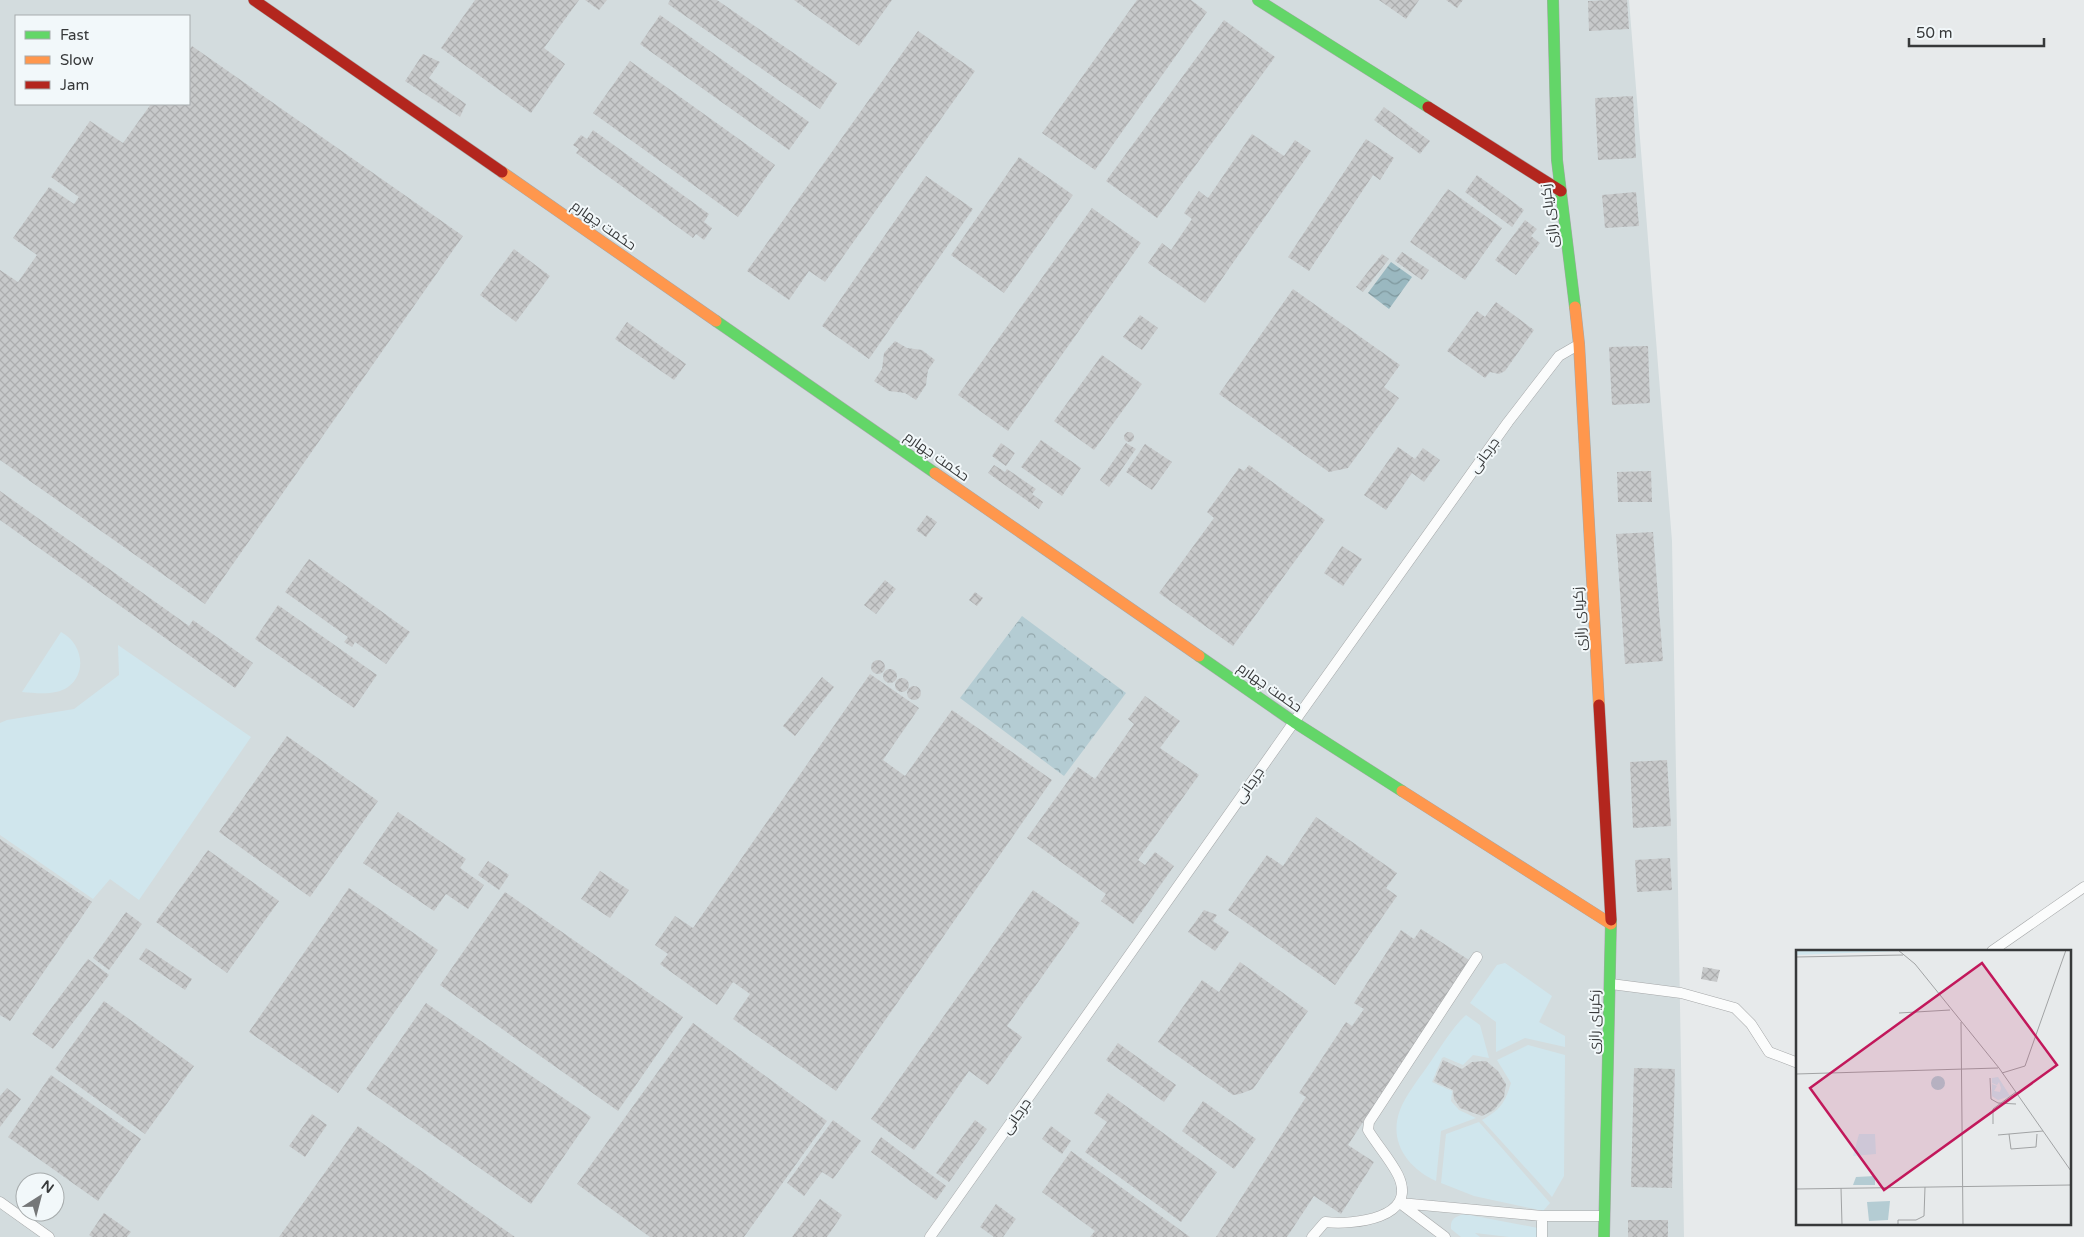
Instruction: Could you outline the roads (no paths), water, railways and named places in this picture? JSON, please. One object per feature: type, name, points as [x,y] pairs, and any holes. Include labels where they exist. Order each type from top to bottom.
[{"type":"street","name":"حکمت چهارم","points":[[254,0],[1294,722],[1611,924]]},
{"type":"street","points":[[1258,0],[1561,191]]},
{"type":"street","name":"زکریای رازی","points":[[1553,0],[1557,160],[1579,344],[1611,924],[1604,1237]]},
{"type":"lane","name":"جرجانی","points":[[930,1237],[1508,422],[1560,356],[1579,344]]},
{"type":"lane","points":[[1993,950],[2084,887]]},
{"type":"lane","points":[[1312,1237],[1326,1222],[1379,1217],[1392,1211],[1400,1203],[1402,1188],[1398,1176],[1368,1130],[1369,1122],[1477,957]]},
{"type":"lane","points":[[1610,984],[1681,993],[1735,1008],[1752,1024],[1769,1052],[1796,1062]]},
{"type":"lane","points":[[0,1202],[49,1237]]},
{"type":"lane","points":[[1400,1203],[1542,1216],[1605,1216]]},
{"type":"lane","points":[[1400,1203],[1445,1237]]},
{"type":"lane","points":[[1542,1216],[1542,1237]]},
{"type":"water","points":[[1391,262],[1412,277],[1389,309],[1368,293]]}]
